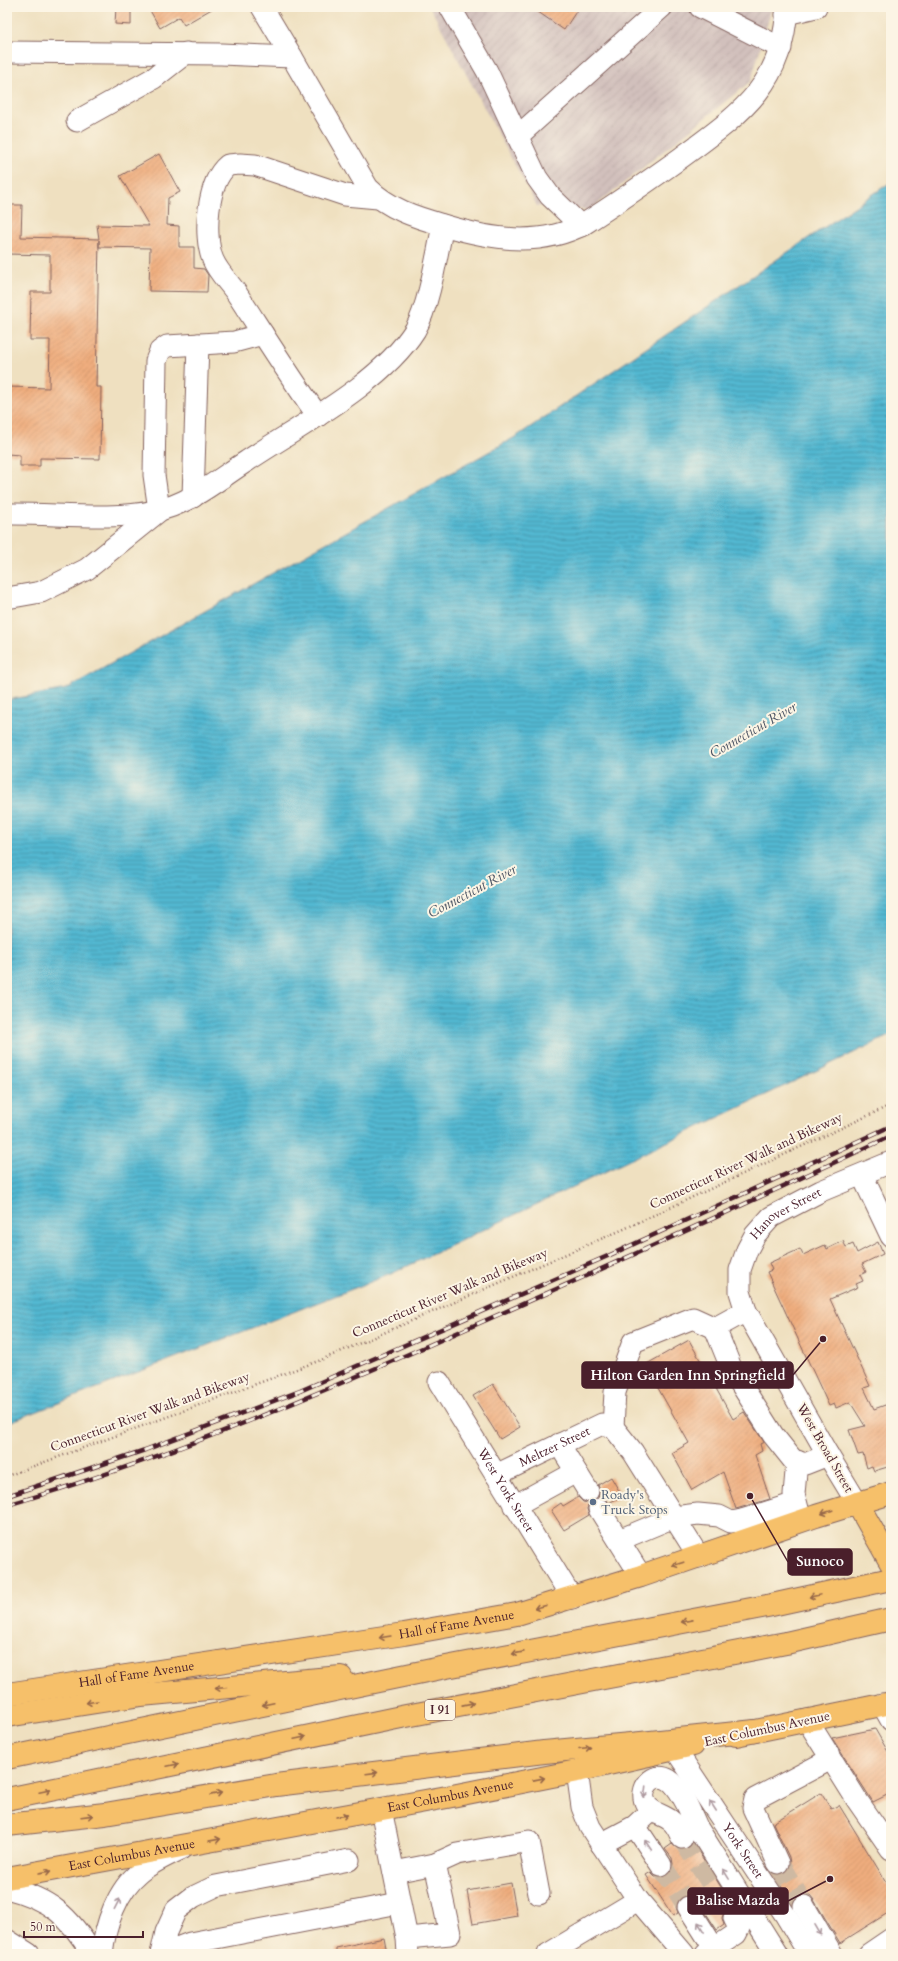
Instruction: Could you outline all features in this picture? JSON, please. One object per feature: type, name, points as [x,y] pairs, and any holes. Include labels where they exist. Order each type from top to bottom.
[{"type":"main road","name":"Hall of Fame Avenue","points":[[7,1694],[459,1625],[517,1614],[699,1557],[745,1530],[799,1512],[857,1503],[891,1493]]},
{"type":"main road","points":[[857,1503],[891,1564]]},
{"type":"main road","points":[[7,1758],[441,1668],[853,1588],[891,1579]]},
{"type":"main road","name":"I 91","points":[[7,1799],[401,1717],[786,1643],[882,1622]]},
{"type":"main road","points":[[7,1716],[141,1696],[441,1668]]},
{"type":"main road","name":"East Columbus Avenue","points":[[7,1878],[190,1845],[577,1771],[808,1720],[888,1709]]},
{"type":"main road","points":[[7,1825],[105,1814],[276,1784],[544,1752],[755,1731]]},
{"type":"street","points":[[262,7],[362,179],[378,198],[406,213],[443,225],[495,237],[525,240],[550,237],[581,226],[634,191],[731,121],[750,102],[773,67],[780,48],[786,11],[816,7]]},
{"type":"street","points":[[450,7],[487,71],[537,178],[550,196],[581,226]]},
{"type":"street","points":[[518,136],[662,7]]},
{"type":"street","points":[[700,7],[780,48]]},
{"type":"street","points":[[7,52],[186,53],[292,57]]},
{"type":"street","points":[[77,121],[154,78],[186,53]]},
{"type":"street","points":[[318,416],[238,295],[220,272],[211,254],[208,232],[211,202],[216,181],[223,170],[234,164],[255,165],[345,195],[378,198]]},
{"type":"street","points":[[7,514],[119,515],[159,510],[193,497],[318,416],[384,365],[413,332],[420,320],[427,296],[443,225]]},
{"type":"street","points":[[159,510],[154,476],[156,361],[160,351],[167,346],[234,342],[263,334]]},
{"type":"street","points":[[193,497],[198,344]]},
{"type":"street","points":[[7,598],[41,592],[87,569],[159,510]]},
{"type":"street","name":"Hanover Street","points":[[746,1311],[740,1292],[740,1270],[747,1250],[755,1235],[771,1217],[821,1191],[891,1162]]},
{"type":"street","points":[[862,1175],[891,1236]]},
{"type":"street","points":[[715,1328],[746,1311]]},
{"type":"street","name":"West Broad Street","points":[[746,1311],[857,1503]]},
{"type":"street","points":[[699,1557],[633,1452],[614,1427],[615,1392],[633,1342],[693,1318],[715,1328],[732,1370],[773,1435],[793,1460],[805,1464],[828,1455]]},
{"type":"street","name":"West York Street","points":[[439,1382],[572,1598]]},
{"type":"street","name":"Meltzer Street","points":[[496,1475],[602,1424],[614,1427]]},
{"type":"street","points":[[559,1444],[588,1491]]},
{"type":"street","points":[[797,1461],[794,1494],[799,1512]]},
{"type":"street","points":[[514,1506],[576,1472]]},
{"type":"street","points":[[599,1509],[641,1576]]},
{"type":"street","points":[[618,1540],[674,1517],[698,1514],[719,1516],[745,1530]]},
{"type":"street","points":[[808,1720],[857,1800],[891,1849]]},
{"type":"street","name":"York Street","points":[[675,1749],[800,1951]]},
{"type":"street","points":[[778,1863],[753,1808],[755,1799],[832,1759]]},
{"type":"street","points":[[577,1771],[582,1807],[590,1827],[638,1900],[684,1954]]},
{"type":"street","points":[[682,1838],[672,1821],[651,1811],[645,1803],[643,1791],[646,1784],[652,1778],[659,1777],[668,1779],[675,1785],[689,1809],[697,1827],[777,1954]]},
{"type":"street","points":[[381,1809],[407,1946],[450,1934],[435,1864]]},
{"type":"street","points":[[602,1844],[634,1826],[651,1811]]},
{"type":"street","points":[[634,1826],[661,1865]]},
{"type":"street","points":[[394,1872],[435,1864],[458,1854],[529,1841],[539,1894]]},
{"type":"street","points":[[102,1954],[103,1941],[108,1924],[124,1889],[139,1873],[158,1859],[190,1845]]},
{"type":"street","points":[[349,1860],[216,1886],[193,1897],[176,1910],[166,1932],[161,1954],[190,1942],[399,1903]]},
{"type":"street","points":[[7,1888],[26,1893],[46,1901],[66,1918],[81,1934],[92,1954]]},
{"type":"street","points":[[548,1954],[638,1900]]},
{"type":"street","points":[[804,1906],[832,1954]]},
{"type":"street","points":[[688,1907],[710,1951],[736,1934],[739,1928],[734,1918]]},
{"type":"street","points":[[869,1954],[891,1939]]},
{"type":"street","points":[[7,1940],[29,1954]]},
{"type":"path","name":"Connecticut River Walk and Bikeway","points":[[7,1476],[321,1360],[624,1229],[891,1105]]},
{"type":"shaded area","points":[[430,7],[772,7],[751,81],[590,210],[537,206]]},
{"type":"water","name":"Connecticut River","points":[[891,182],[891,1035],[391,1274],[7,1423],[7,700],[66,689],[517,436]]},
{"type":"building","points":[[116,7],[131,7],[131,25],[115,24]]},
{"type":"building","points":[[148,7],[215,7],[184,25],[179,17],[160,28]]},
{"type":"building","points":[[531,7],[579,7],[564,30]]},
{"type":"building","points":[[159,154],[180,192],[168,198],[167,225],[179,226],[179,247],[194,247],[194,268],[204,269],[208,275],[207,292],[149,291],[150,248],[99,247],[99,240],[96,387],[101,387],[100,459],[40,458],[40,466],[20,466],[20,455],[7,454],[7,387],[49,388],[50,340],[30,340],[31,292],[50,292],[50,255],[7,254],[7,205],[22,205],[21,237],[99,239],[97,225],[149,226],[120,176]]},
{"type":"building","points":[[843,1241],[846,1247],[853,1244],[857,1253],[878,1242],[883,1254],[862,1264],[866,1272],[860,1275],[863,1281],[856,1284],[858,1287],[830,1299],[870,1386],[864,1388],[874,1409],[891,1403],[891,1466],[874,1471],[872,1466],[867,1468],[863,1454],[858,1455],[849,1430],[865,1426],[850,1402],[836,1408],[834,1404],[829,1406],[767,1272],[772,1270],[769,1263],[800,1249],[803,1255],[825,1245],[827,1249]]},
{"type":"building","points":[[689,1340],[733,1419],[744,1412],[764,1442],[760,1444],[762,1451],[755,1455],[770,1499],[736,1509],[723,1472],[692,1490],[672,1453],[689,1443],[645,1365]]},
{"type":"building","points":[[493,1384],[520,1427],[500,1439],[473,1396]]},
{"type":"building","points":[[611,1477],[622,1496],[609,1503],[605,1499],[598,1497],[600,1491],[598,1485]]},
{"type":"building","points":[[578,1497],[583,1502],[589,1503],[587,1509],[589,1515],[564,1530],[551,1510],[561,1503],[563,1506]]},
{"type":"building","points":[[875,1729],[891,1757],[891,1793],[873,1802],[832,1738]]},
{"type":"building","points":[[821,1793],[831,1809],[839,1805],[891,1890],[891,1911],[840,1943],[810,1895],[804,1894],[798,1896],[792,1904],[773,1873],[777,1875],[783,1874],[788,1870],[790,1864],[789,1857],[773,1823]]},
{"type":"building","points":[[693,1843],[733,1906],[724,1911],[722,1918],[724,1925],[717,1930],[698,1901],[693,1896],[687,1895],[681,1897],[677,1902],[676,1907],[678,1913],[673,1916],[646,1875],[651,1872],[655,1876],[661,1877],[668,1875],[672,1870],[673,1864],[672,1858],[665,1849],[672,1844],[681,1850],[687,1849]]},
{"type":"building","points":[[511,1883],[517,1916],[473,1924],[467,1891]]},
{"type":"building","points":[[384,1938],[387,1954],[336,1954],[336,1948]]},
{"type":"tunnel","points":[[682,1838],[734,1918]]},
{"type":"tunnel","points":[[778,1863],[804,1906]]},
{"type":"tunnel","points":[[661,1865],[688,1907]]},
{"type":"railway","points":[[7,1496],[145,1450],[300,1391],[610,1255],[891,1126]]},
{"type":"railway","points":[[7,1505],[121,1469],[232,1428],[288,1405],[617,1262],[891,1136]]},
{"type":"place","name":"Hilton Garden Inn Springfield","points":[[823,1339]]},
{"type":"place","name":"Sunoco","points":[[750,1496]]},
{"type":"place","name":"Roady's Truck Stops","points":[[593,1502]]},
{"type":"place","name":"Balise Mazda","points":[[830,1879]]}]
